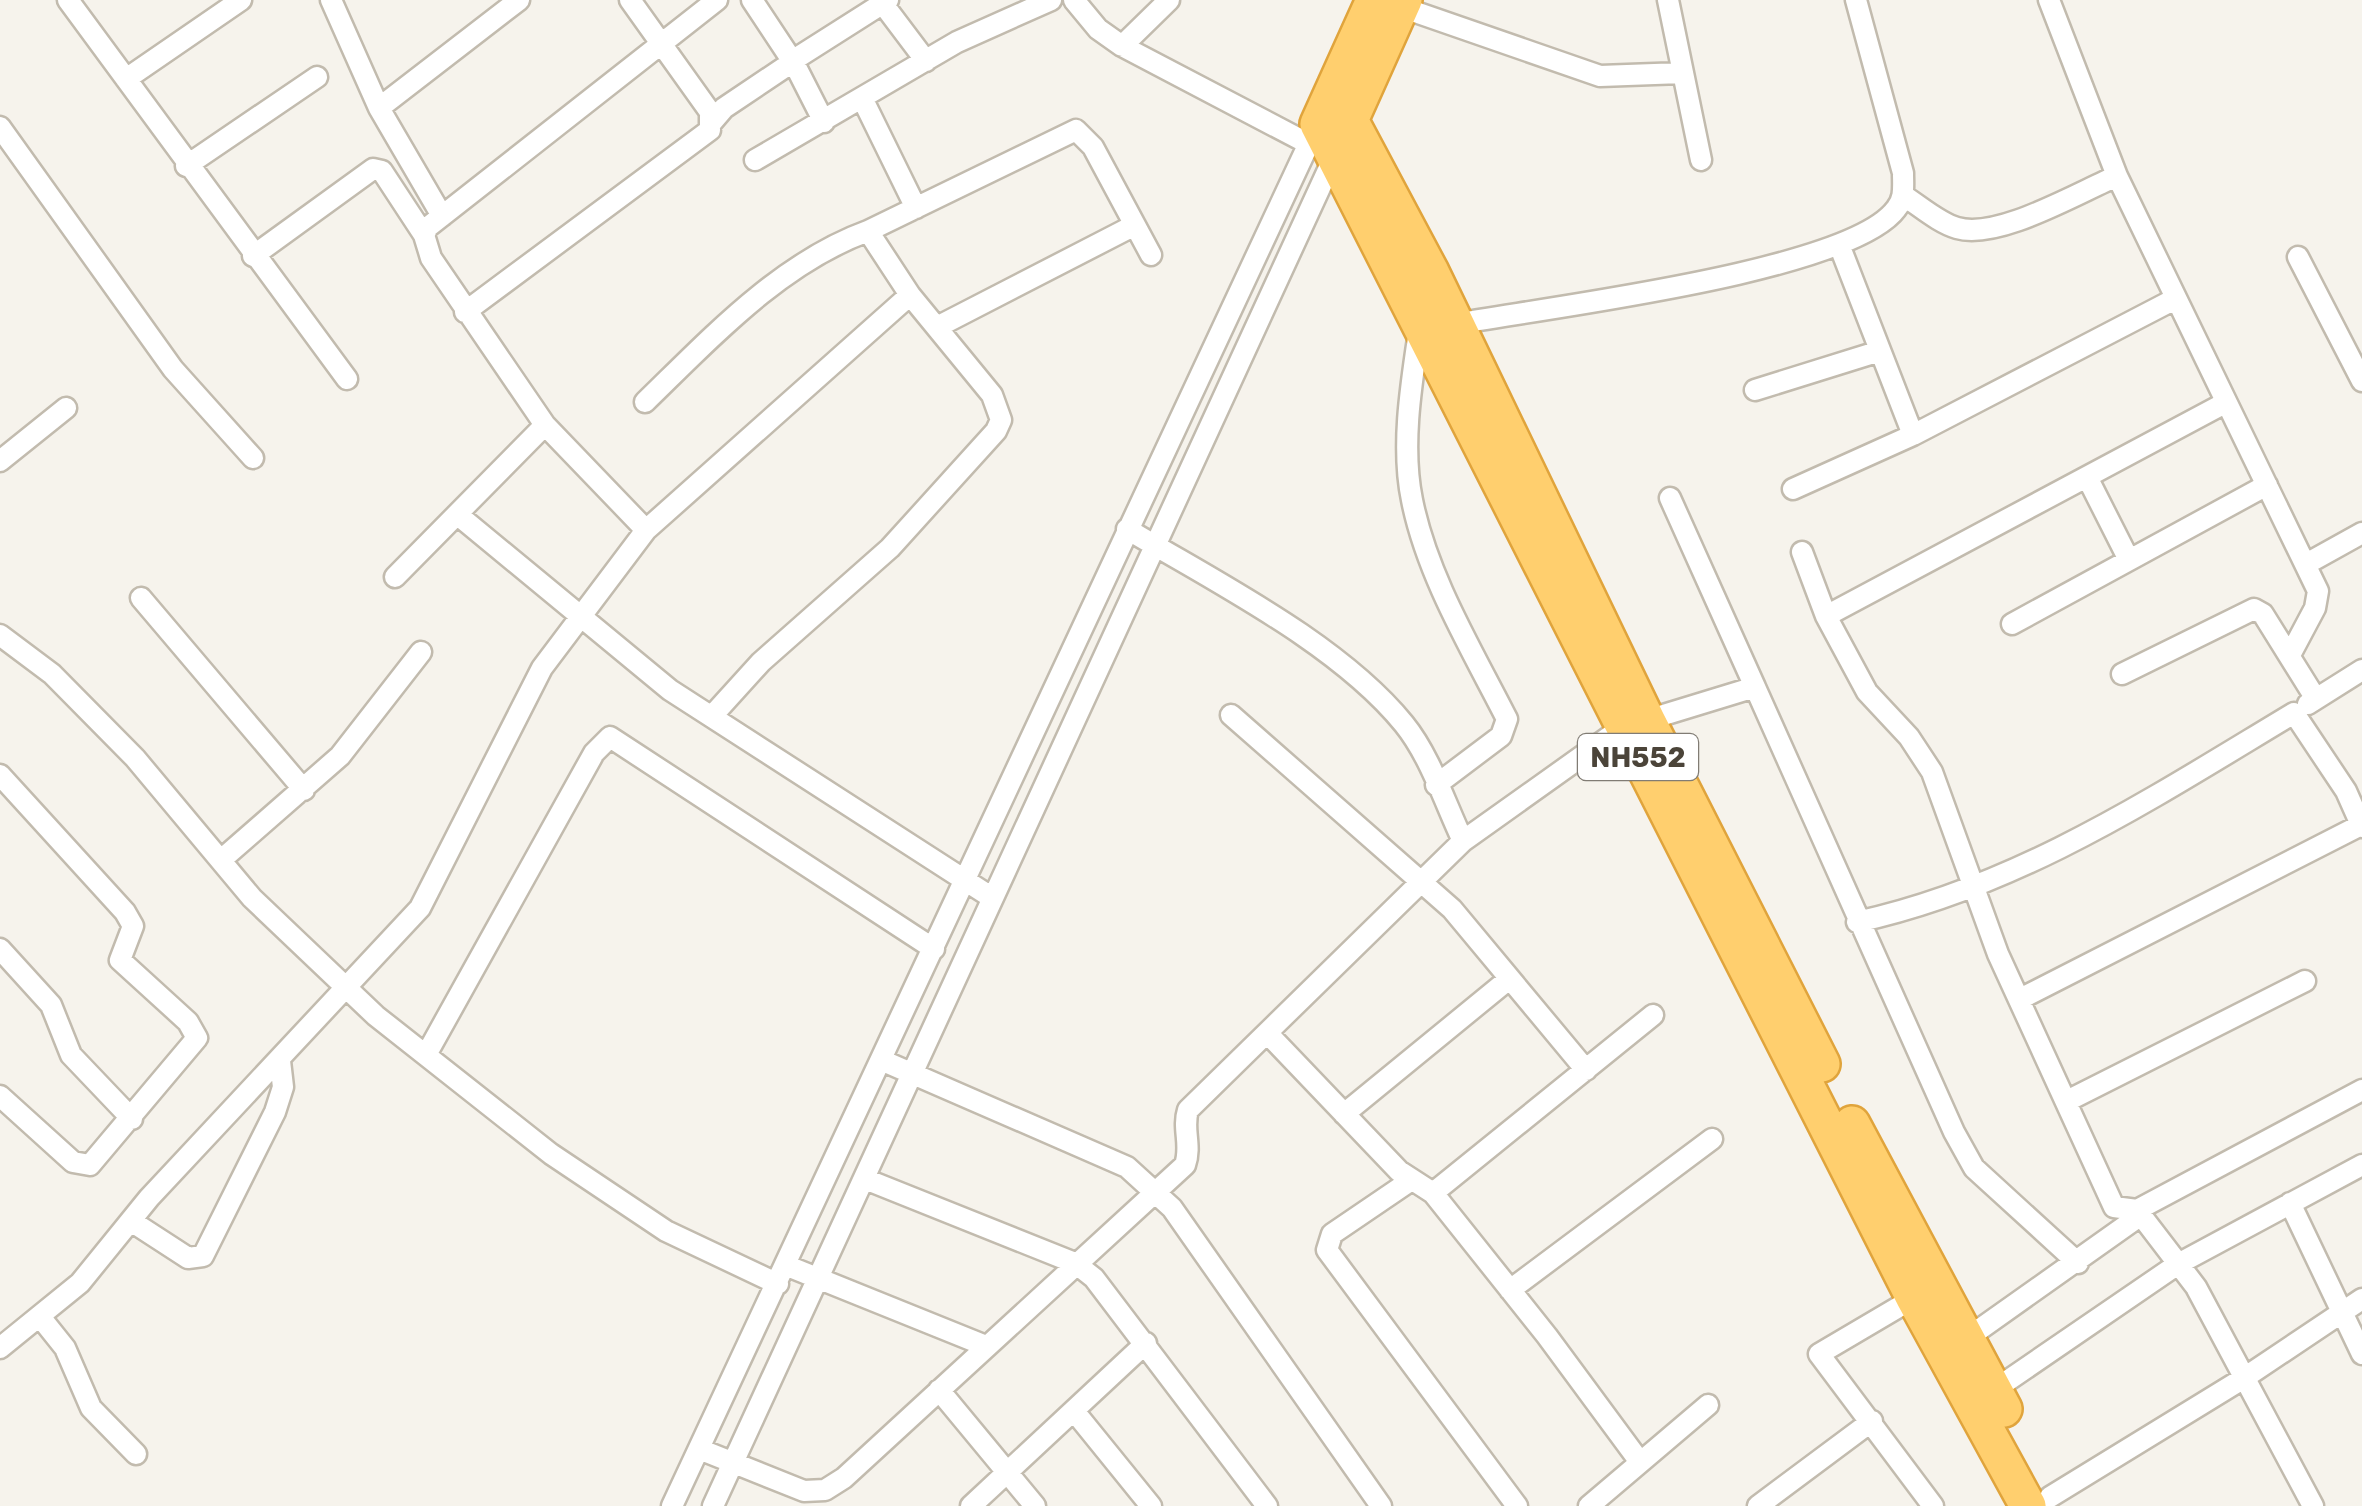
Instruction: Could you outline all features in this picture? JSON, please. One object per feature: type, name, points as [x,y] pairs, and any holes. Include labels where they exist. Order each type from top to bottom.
[{"type":"highway","points":[[1329,127],[1393,2]]},
{"type":"highway","name":"NH552","points":[[1329,127],[1438,322],[1914,1298],[2044,1503]]},
{"type":"highway","name":"NH552","points":[[1635,723],[1994,1390],[2044,1503]]},
{"type":"street","points":[[68,0],[186,166],[347,379]]},
{"type":"street","points":[[126,80],[241,0]]},
{"type":"street","points":[[331,0],[379,108],[442,216]]},
{"type":"street","points":[[379,108],[519,0]]},
{"type":"street","points":[[630,0],[712,122]]},
{"type":"street","points":[[424,235],[442,216],[718,0]]},
{"type":"street","points":[[752,0],[794,63],[824,122]]},
{"type":"street","points":[[756,160],[957,42],[1052,0]]},
{"type":"street","points":[[1074,0],[1098,29],[1122,46],[1329,127]]},
{"type":"street","points":[[1122,46],[1169,0]]},
{"type":"street","points":[[1668,0],[1701,160]]},
{"type":"street","points":[[1436,784],[1501,736],[1506,719],[1433,564],[1412,500],[1407,455],[1438,322],[1774,267],[1840,247],[1896,211],[1904,196],[1903,173],[1856,0]]},
{"type":"street","points":[[2049,0],[2116,176],[2318,590],[2315,608],[2290,655]]},
{"type":"street","points":[[465,312],[700,142],[724,108],[883,1],[926,61]]},
{"type":"street","points":[[1393,2],[1600,76],[1682,73]]},
{"type":"street","points":[[186,166],[317,76]]},
{"type":"street","points":[[863,100],[916,208]]},
{"type":"street","points":[[0,127],[173,369],[253,458]]},
{"type":"street","points":[[672,1506],[1127,529],[1329,127]]},
{"type":"street","points":[[713,1506],[1154,545],[1329,127]]},
{"type":"street","points":[[645,402],[786,275],[835,243],[868,231],[1076,130],[1094,146],[1151,255]]},
{"type":"street","points":[[253,256],[373,169],[382,171],[424,235],[430,258],[545,425],[646,530]]},
{"type":"street","points":[[1904,196],[1956,228],[1999,228],[2116,176]]},
{"type":"street","points":[[937,328],[1135,225]]},
{"type":"street","points":[[712,716],[761,662],[890,548],[996,431],[1001,420],[992,394],[910,295],[868,231]]},
{"type":"street","points":[[1840,247],[1913,436]]},
{"type":"street","points":[[2298,256],[2362,381]]},
{"type":"street","points":[[0,1348],[80,1283],[130,1221],[420,908],[542,668],[576,616],[646,530],[910,295]]},
{"type":"street","points":[[1793,489],[1913,436],[2175,299]]},
{"type":"street","points":[[1756,390],[1880,351]]},
{"type":"street","points":[[1826,616],[2225,404]]},
{"type":"street","points":[[0,461],[66,408]]},
{"type":"street","points":[[395,577],[545,425]]},
{"type":"street","points":[[2087,477],[2129,560]]},
{"type":"street","points":[[2012,624],[2267,484]]},
{"type":"street","points":[[1670,498],[1857,922],[1974,1168],[2078,1263]]},
{"type":"street","points":[[458,515],[670,690],[991,897]]},
{"type":"street","points":[[1127,529],[1280,621],[1368,688],[1406,726],[1463,841]]},
{"type":"street","points":[[2308,563],[2362,533]]},
{"type":"street","points":[[1802,552],[1826,616],[1868,692],[1908,737],[1932,772],[1972,891],[2114,1207],[2139,1213],[2196,1287],[2313,1506]]},
{"type":"street","points":[[141,598],[304,790]]},
{"type":"street","points":[[2122,674],[2254,609],[2263,614],[2316,699]]},
{"type":"street","points":[[0,634],[52,674],[135,758],[252,898],[347,989],[551,1154],[666,1230],[781,1275],[820,1280],[986,1346]]},
{"type":"street","points":[[221,860],[340,756],[420,652]]},
{"type":"street","points":[[1857,922],[1972,891],[2057,852],[2362,670]]},
{"type":"street","points":[[699,1449],[804,1491],[824,1490],[844,1478],[1185,1164],[1190,1152],[1184,1122],[1188,1110],[1269,1035],[1463,841],[1635,723],[1755,687]]},
{"type":"street","points":[[2020,999],[2362,826],[2346,791],[2294,713]]},
{"type":"street","points":[[1231,714],[1380,849],[1423,882],[1474,934],[1586,1070]]},
{"type":"street","points":[[426,1055],[594,752],[610,737],[934,948]]},
{"type":"street","points":[[0,775],[130,920],[131,934],[119,952],[124,966],[195,1030],[193,1047],[97,1159],[82,1166],[0,1096]]},
{"type":"street","points":[[0,949],[51,1005],[71,1055],[132,1118]]},
{"type":"street","points":[[1344,1114],[1508,980]]},
{"type":"street","points":[[2067,1101],[2305,980]]},
{"type":"street","points":[[1433,1193],[1653,1015]]},
{"type":"street","points":[[1269,1035],[1410,1181],[1433,1193],[1640,1462]]},
{"type":"street","points":[[882,1060],[1127,1167],[1157,1192],[1381,1506]]},
{"type":"street","points":[[130,1221],[188,1258],[202,1256],[275,1112],[282,1087],[280,1061]]},
{"type":"street","points":[[1966,1339],[2078,1263],[2139,1213],[2362,1090]]},
{"type":"street","points":[[1510,1290],[1712,1139]]},
{"type":"street","points":[[1994,1390],[2178,1264],[2362,1165]]},
{"type":"street","points":[[864,1179],[1075,1263],[1110,1295],[1267,1506]]},
{"type":"street","points":[[1410,1181],[1332,1234],[1327,1250],[1516,1506]]},
{"type":"street","points":[[2290,1204],[2362,1354]]},
{"type":"street","points":[[1914,1298],[1819,1354],[1933,1506]]},
{"type":"street","points":[[2044,1503],[2362,1299]]},
{"type":"street","points":[[41,1318],[65,1348],[91,1408],[136,1454]]},
{"type":"street","points":[[971,1506],[1146,1343]]},
{"type":"street","points":[[939,1390],[1035,1506]]},
{"type":"street","points":[[1589,1506],[1708,1405]]},
{"type":"street","points":[[1074,1411],[1151,1506]]},
{"type":"street","points":[[1758,1506],[1872,1421]]}]
